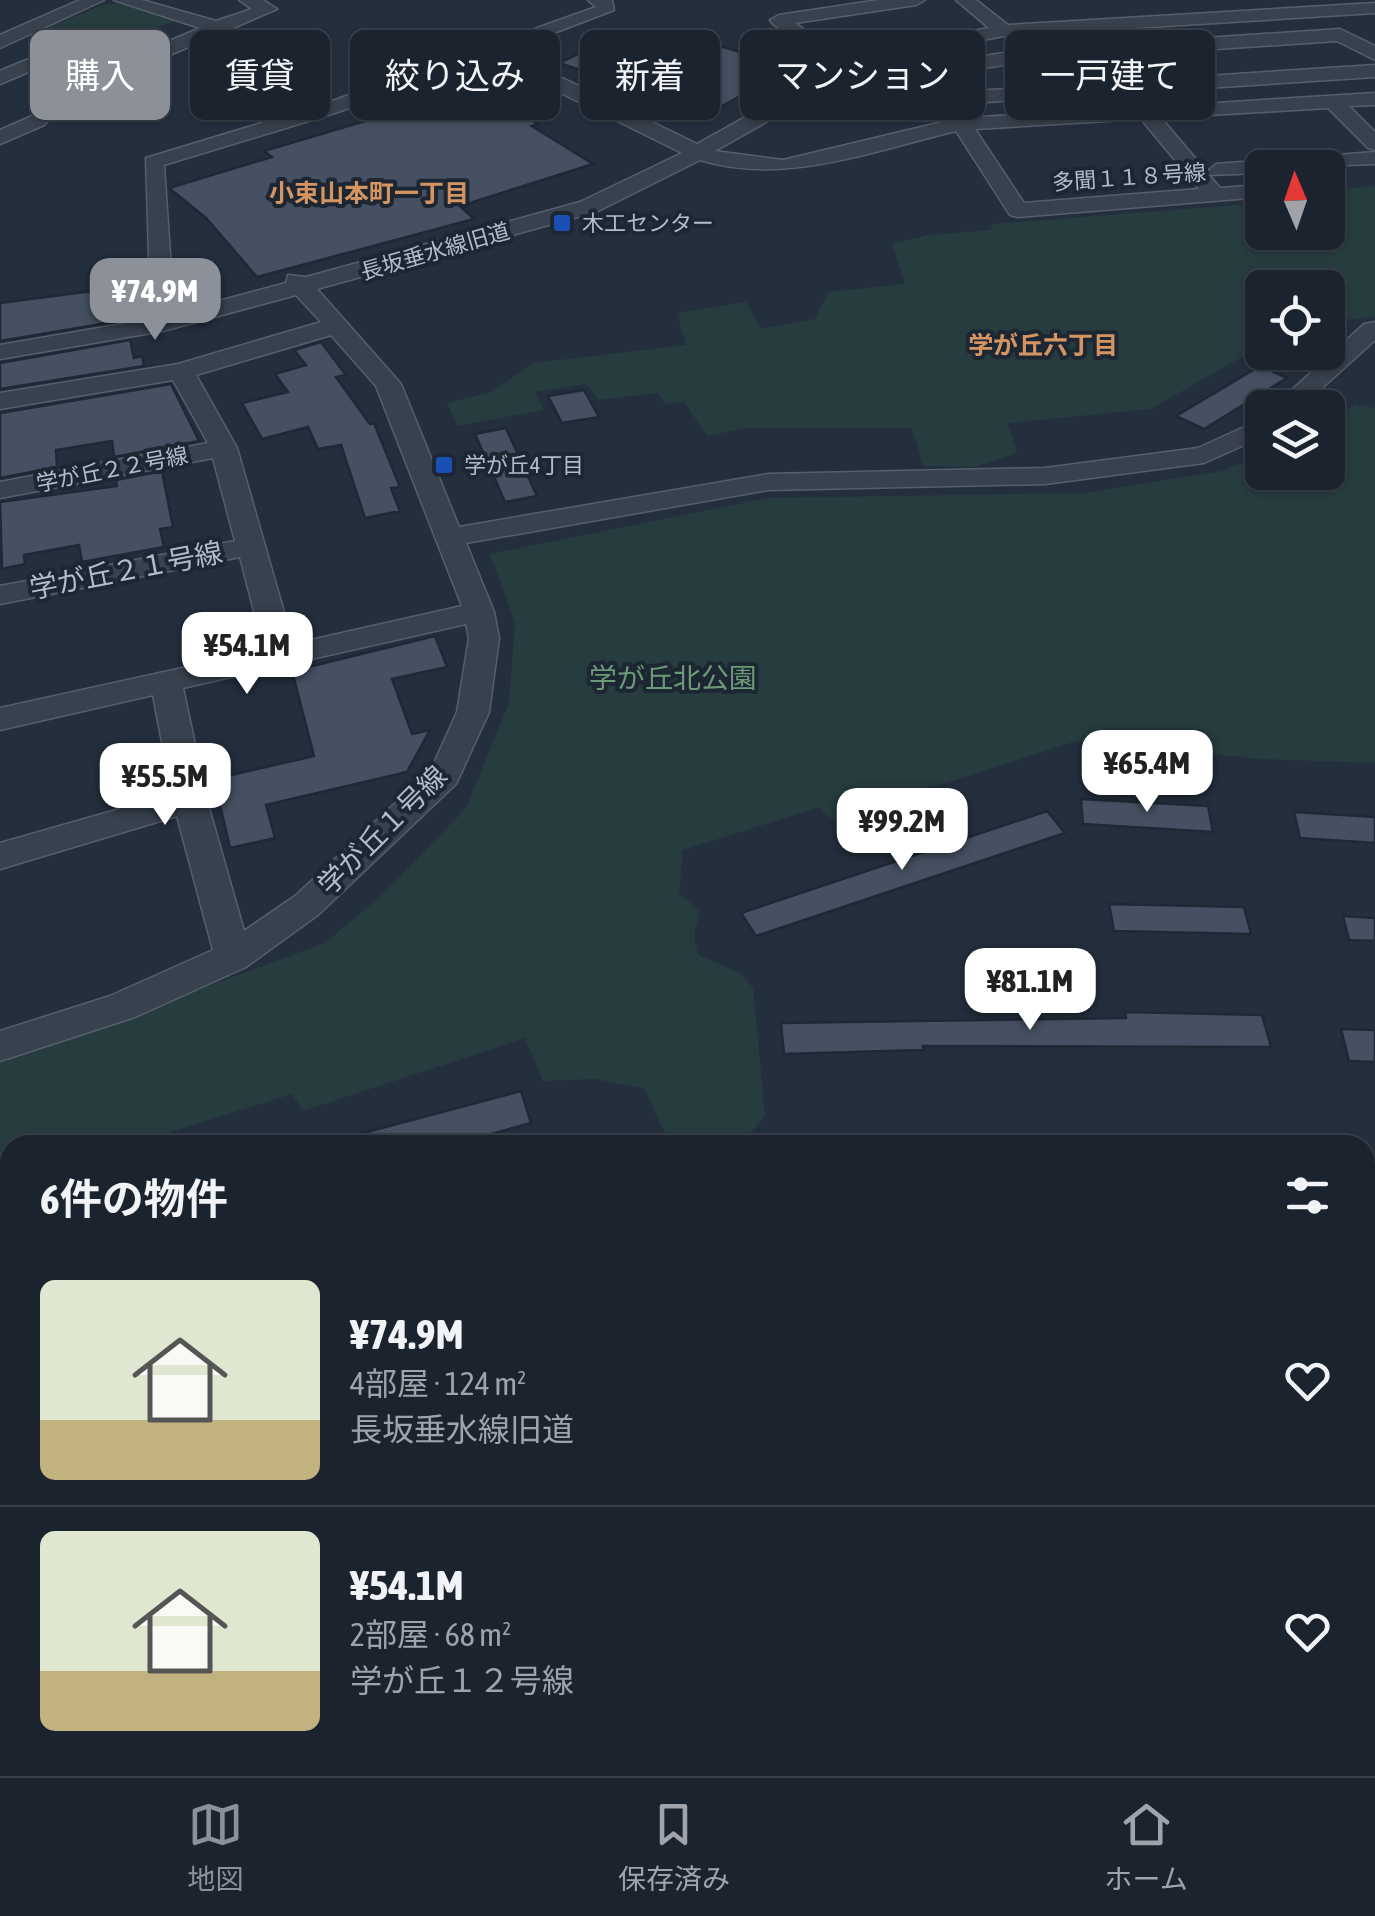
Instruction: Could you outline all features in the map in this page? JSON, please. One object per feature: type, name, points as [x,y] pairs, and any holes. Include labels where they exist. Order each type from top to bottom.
[{"type":"street","points":[[0,42],[96,0]]},
{"type":"street","points":[[170,47],[268,9],[248,0]]},
{"type":"street","points":[[552,30],[606,10],[604,3],[597,0]]},
{"type":"street","points":[[780,0],[794,16]]},
{"type":"street","points":[[793,30],[779,20],[860,4],[916,0]]},
{"type":"street","points":[[965,0],[1001,28]]},
{"type":"street","points":[[130,1],[217,27]]},
{"type":"street","name":"長坂垂水線旧道","points":[[985,31],[1242,8],[1364,7]]},
{"type":"street","points":[[1215,43],[1340,35],[1375,54]]},
{"type":"street","points":[[1005,59],[919,72],[972,97],[1005,95]]},
{"type":"street","points":[[0,78],[30,64]]},
{"type":"street","points":[[1215,82],[1375,72]]},
{"type":"street","points":[[560,84],[693,149],[744,166],[782,166],[967,133],[1341,109],[1375,98]]},
{"type":"street","points":[[162,319],[153,162],[350,98]]},
{"type":"street","points":[[1341,109],[1375,144]]},
{"type":"street","points":[[0,138],[36,120]]},
{"type":"street","name":"長坂垂水線旧道","points":[[0,352],[162,319],[588,207],[750,120]]},
{"type":"street","points":[[943,120],[967,133],[1012,186],[1018,210],[1245,191]]},
{"type":"street","points":[[1153,121],[1185,172],[1214,194]]},
{"type":"street","name":"多聞１１８号線","points":[[1185,172],[1375,158]]},
{"type":"street","name":"学が丘１号線","points":[[0,1046],[122,1007],[233,957],[307,906],[444,776],[473,712],[484,638],[479,612],[396,398],[300,284]]},
{"type":"street","name":"長坂垂水線旧道","points":[[0,342],[162,319]]},
{"type":"street","points":[[0,402],[181,371],[338,326]]},
{"type":"street","points":[[1305,390],[1374,329]]},
{"type":"street","points":[[181,371],[224,448],[282,659]]},
{"type":"street","points":[[451,537],[768,482],[1045,476],[1204,455],[1245,435]]},
{"type":"street","name":"学が丘２２号線","points":[[0,490],[224,448]]},
{"type":"street","name":"学が丘２１号線","points":[[0,595],[252,546]]},
{"type":"street","points":[[0,718],[282,659],[479,612]]},
{"type":"street","points":[[166,683],[190,801],[233,957]]},
{"type":"street","points":[[0,856],[190,801]]},
{"type":"green space","points":[[119,3],[175,20],[154,30],[44,30],[102,5]]},
{"type":"green space","points":[[1375,186],[1375,317],[1345,320],[1345,270],[1245,270],[1244,356],[1151,409],[1008,423],[1017,453],[975,467],[923,466],[912,428],[747,428],[707,436],[684,402],[666,404],[658,393],[599,400],[586,384],[535,392],[544,410],[457,426],[447,403],[492,392],[533,363],[686,345],[677,313],[746,302],[761,329],[815,319],[828,292],[905,284],[892,244],[929,235],[991,230],[992,224],[1245,204],[1245,250],[1345,250],[1345,189]]},
{"type":"green space","name":"学が丘北公園","points":[[1355,404],[1375,408],[1375,763],[1261,759],[1076,741],[831,820],[820,807],[683,850],[679,894],[700,911],[694,935],[698,955],[740,973],[753,988],[765,1116],[749,1135],[665,1135],[644,1088],[594,1079],[543,1081],[525,1038],[303,1111],[292,1094],[161,1135],[0,1135],[0,1063],[325,943],[382,895],[466,808],[509,703],[515,622],[490,554],[768,498],[1085,493],[1222,471],[1245,462],[1245,490],[1345,490],[1345,412]]},
{"type":"building","points":[[720,46],[740,52],[740,96],[720,107]]},
{"type":"building","points":[[580,53],[580,70],[560,63]]},
{"type":"building","points":[[369,120],[532,120],[538,124],[532,126],[593,164],[460,206],[474,219],[257,277],[206,218],[169,188],[272,157],[264,151]]},
{"type":"building","points":[[146,284],[147,306],[123,309],[125,320],[0,341],[0,303]]},
{"type":"building","points":[[130,340],[134,358],[142,356],[144,366],[0,389],[0,363]]},
{"type":"building","points":[[321,342],[346,375],[336,377],[370,424],[374,423],[400,487],[391,488],[400,511],[365,518],[341,445],[318,449],[308,427],[262,439],[242,403],[288,392],[275,374],[306,365],[294,350]]},
{"type":"building","points":[[1253,370],[1269,370],[1287,378],[1267,390],[1245,390],[1245,404],[1204,429],[1176,416]]},
{"type":"building","points":[[171,384],[199,441],[114,457],[112,441],[56,450],[57,467],[0,478],[0,413]]},
{"type":"building","points":[[584,390],[599,417],[562,423],[548,396]]},
{"type":"building","points":[[506,428],[537,496],[505,502],[475,434]]},
{"type":"building","points":[[162,471],[173,527],[160,529],[164,547],[82,562],[79,545],[24,555],[25,564],[2,569],[0,502],[117,486],[116,480]]},
{"type":"building","points":[[435,636],[447,667],[392,679],[412,734],[430,730],[407,772],[266,805],[275,838],[230,848],[214,779],[314,756],[292,671]]},
{"type":"building","points":[[1081,799],[1208,806],[1213,832],[1083,824]]},
{"type":"building","points":[[1047,811],[1065,833],[756,936],[741,913]]},
{"type":"building","points":[[1294,812],[1375,817],[1375,843],[1300,838]]},
{"type":"building","points":[[1109,904],[1244,907],[1251,934],[1114,931]]},
{"type":"building","points":[[1343,916],[1375,918],[1375,941],[1349,940]]},
{"type":"building","points":[[1125,1012],[1262,1015],[1271,1047],[923,1046],[923,1050],[784,1054],[781,1023],[1126,1018]]},
{"type":"building","points":[[1341,1029],[1375,1030],[1375,1062],[1349,1061]]},
{"type":"building","points":[[521,1091],[531,1123],[488,1135],[356,1135]]},
{"type":"place","name":"木工センター","points":[[562,223]]},
{"type":"place","name":"学が丘4丁目","points":[[444,465]]},
{"type":"district","name":"小束山本町一丁目","points":[[369,193]]},
{"type":"district","name":"学が丘六丁目","points":[[1043,345]]}]
